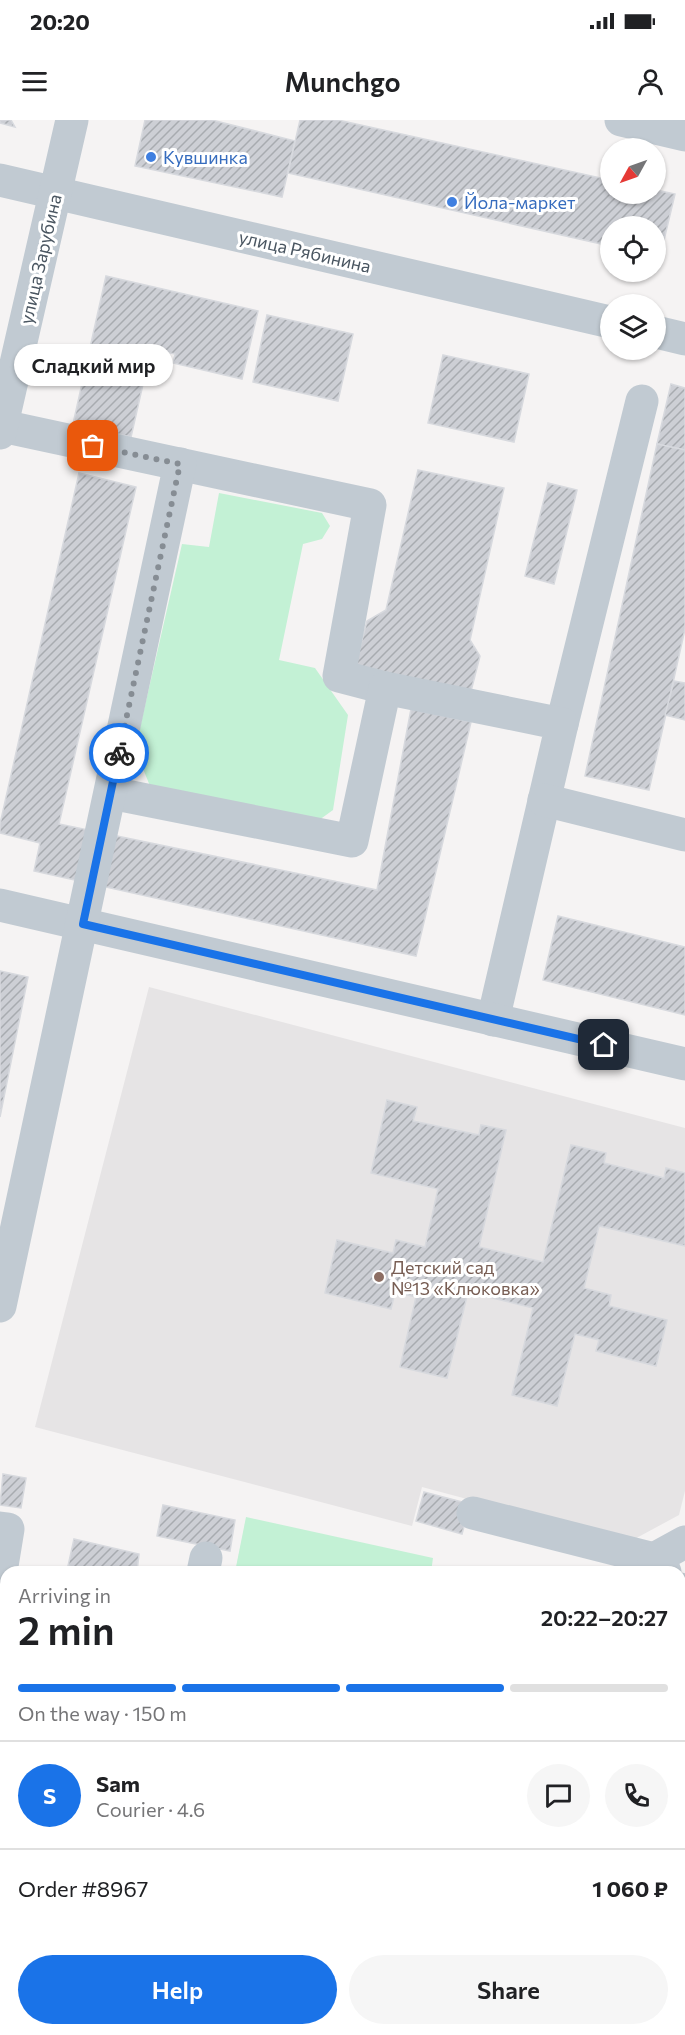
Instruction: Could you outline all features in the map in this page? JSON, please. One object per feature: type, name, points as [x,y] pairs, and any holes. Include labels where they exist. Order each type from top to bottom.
[{"type":"street","name":"улица Зарубина","points":[[1,430],[72,120]]},
{"type":"street","points":[[621,120],[685,135]]},
{"type":"street","name":"улица Рябинина","points":[[0,180],[600,320]]},
{"type":"street","points":[[666,334],[685,339]]},
{"type":"street","points":[[493,1020],[562,724],[642,401]]},
{"type":"street","points":[[1,430],[180,464],[370,505],[339,676],[385,688],[562,724]]},
{"type":"street","points":[[0,1306],[180,464]]},
{"type":"street","points":[[111,793],[352,841],[385,688]]},
{"type":"street","points":[[544,800],[685,835]]},
{"type":"street","points":[[0,905],[685,1064]]},
{"type":"street","points":[[473,1513],[659,1566],[685,1542]]},
{"type":"street","points":[[1,1566],[6,1521]]},
{"type":"shaded area","name":"Детский сад №13 «Клюковка»","points":[[149,987],[685,1128],[685,1491],[679,1515],[629,1542],[422,1487],[412,1526],[35,1427]]},
{"type":"green space","points":[[219,493],[322,513],[330,526],[322,539],[303,544],[279,660],[315,668],[348,715],[333,810],[315,823],[150,786],[135,749],[182,544],[209,547]]},
{"type":"green space","points":[[246,1517],[433,1558],[432,1566],[236,1566]]},
{"type":"building","points":[[0,120],[11,120],[15,127],[0,123]]},
{"type":"building","points":[[145,120],[212,120],[295,141],[282,197],[135,166]]},
{"type":"building","points":[[300,120],[338,120],[600,178],[600,204],[666,204],[666,192],[675,194],[666,232],[666,216],[600,216],[600,244],[288,173]]},
{"type":"building","points":[[106,276],[258,311],[242,379],[173,363],[175,354],[151,349],[131,437],[73,424]]},
{"type":"building","points":[[267,315],[353,334],[338,401],[253,382]]},
{"type":"building","points":[[443,355],[529,374],[514,442],[428,423]]},
{"type":"building","points":[[671,384],[685,388],[685,450],[657,444]]},
{"type":"building","points":[[657,444],[685,450],[685,629],[649,790],[585,776]]},
{"type":"building","points":[[418,470],[504,488],[470,640],[480,656],[470,695],[355,667],[367,621],[386,610]]},
{"type":"building","points":[[79,473],[136,487],[59,824],[377,890],[411,709],[471,722],[416,956],[34,871],[40,843],[0,833],[0,824]]},
{"type":"building","points":[[548,483],[577,490],[554,584],[525,576]]},
{"type":"building","points":[[674,681],[685,683],[685,720],[665,715]]},
{"type":"building","points":[[558,916],[685,947],[685,1015],[543,980]]},
{"type":"building","points":[[0,971],[28,977],[0,1117]]},
{"type":"building","points":[[387,1100],[417,1107],[413,1121],[479,1135],[481,1125],[506,1130],[479,1247],[543,1262],[571,1145],[606,1153],[604,1163],[664,1178],[666,1168],[685,1173],[685,1246],[599,1226],[584,1288],[611,1295],[609,1306],[667,1320],[656,1366],[596,1351],[599,1340],[575,1334],[557,1406],[512,1395],[533,1308],[468,1292],[447,1378],[400,1367],[416,1297],[395,1292],[391,1309],[325,1293],[337,1240],[393,1253],[396,1240],[425,1247],[438,1189],[371,1173]]},
{"type":"building","points":[[3,1474],[26,1478],[21,1508],[0,1505]]},
{"type":"building","points":[[424,1492],[470,1504],[462,1534],[416,1521]]},
{"type":"building","points":[[163,1505],[235,1520],[230,1551],[157,1536]]},
{"type":"building","points":[[74,1539],[139,1554],[138,1566],[68,1566]]},
{"type":"way so far","points":[[93,446],[180,464],[119,753]]},
{"type":"place","name":"Кувшинка","points":[[151,157]]},
{"type":"place","name":"Йола-маркет","points":[[452,202]]},
{"type":"place","name":"Сладкий мир","points":[[93,446]]},
{"type":"place","name":"Детский сад №13 «Клюковка»","points":[[379,1277]]},
{"type":"route","points":[[119,753],[83,924],[604,1045]]}]
